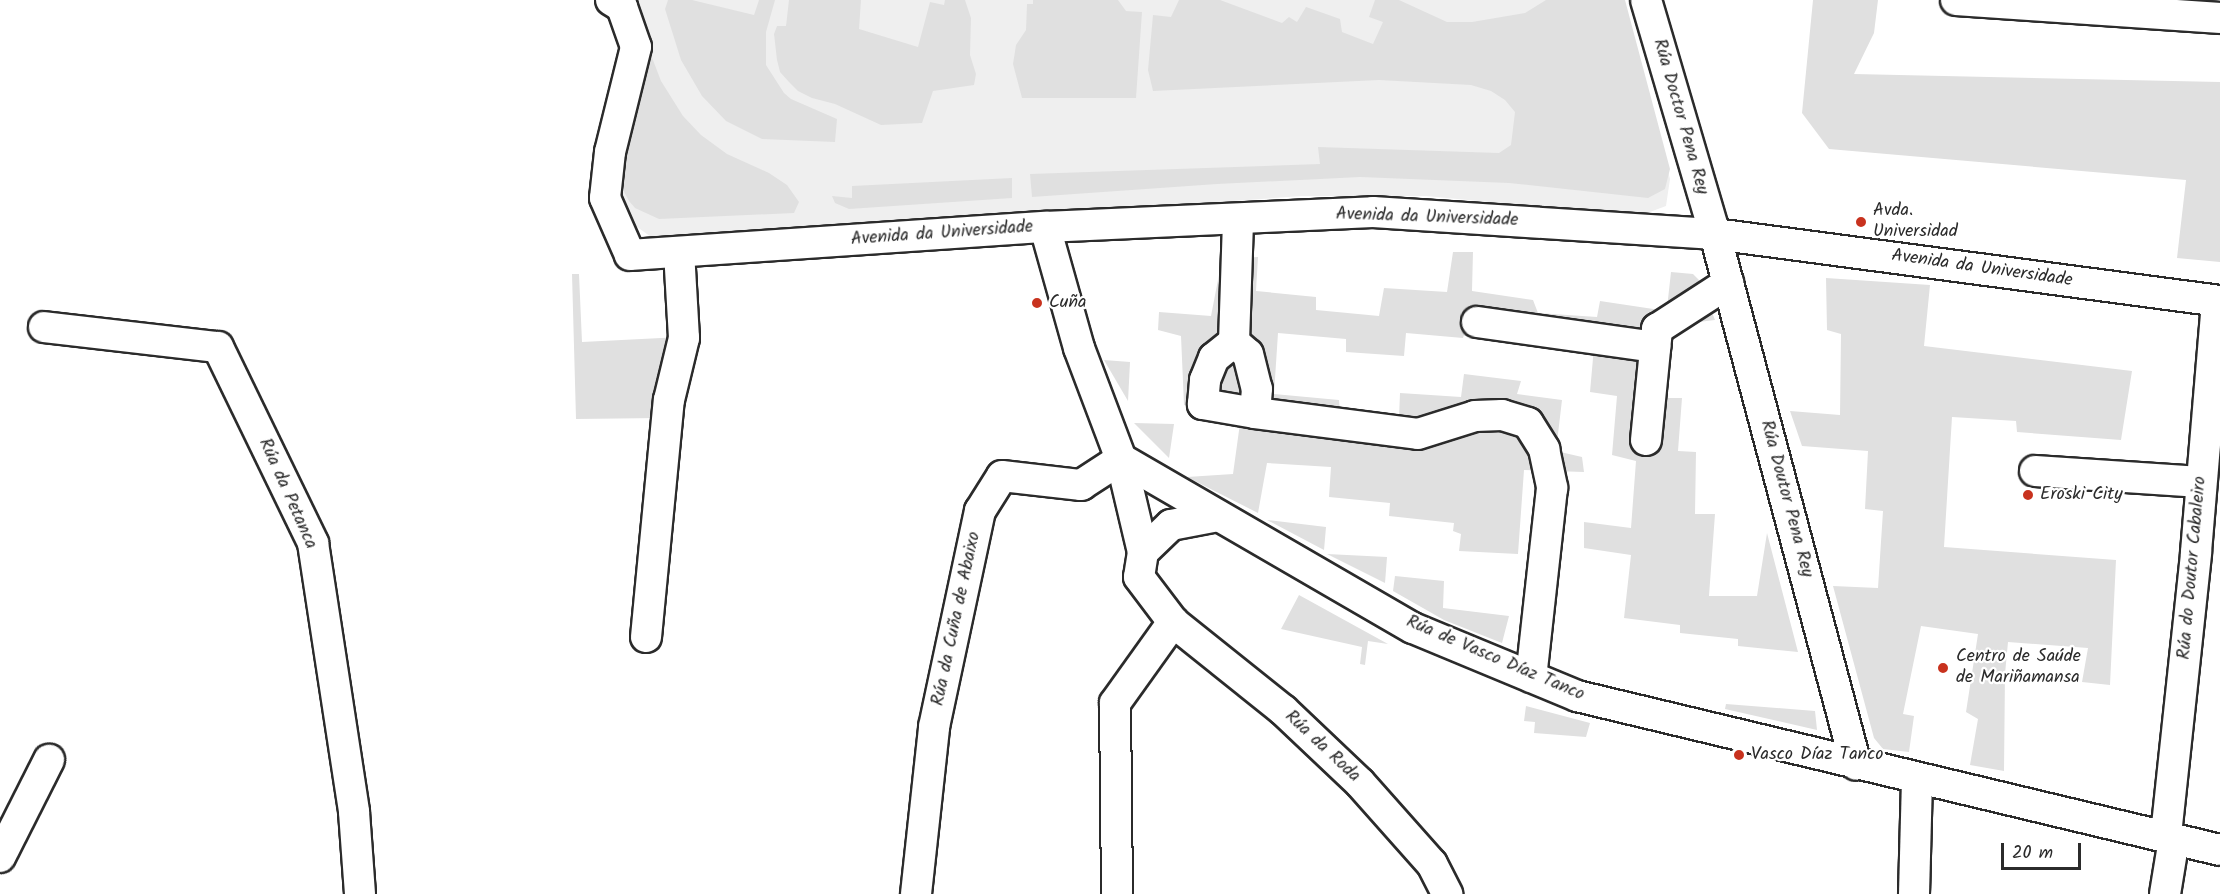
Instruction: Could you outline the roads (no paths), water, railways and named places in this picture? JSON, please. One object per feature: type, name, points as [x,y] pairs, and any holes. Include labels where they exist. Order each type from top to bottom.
[{"type":"street","name":"Avenida da Universidade","points":[[611,0],[622,7],[636,47],[610,152],[605,198],[630,255],[1045,227],[1373,212],[1715,234],[2219,301]]},
{"type":"street","name":"Rúa Doctor Pena Rey","points":[[1646,0],[1715,234]]},
{"type":"street","points":[[1956,0],[2220,18]]},
{"type":"street","points":[[1238,219],[1234,342],[1214,358],[1205,380],[1203,404],[1418,434],[1475,416],[1502,415],[1528,423],[1544,449],[1552,488],[1531,677]]},
{"type":"street","points":[[1045,227],[1079,348],[1121,459]]},
{"type":"street","name":"Rúa Doutor Pena Rey","points":[[1715,234],[1856,765]]},
{"type":"street","points":[[646,637],[669,400],[684,338],[679,252]]},
{"type":"street","points":[[1646,440],[1657,329],[1728,283]]},
{"type":"street","name":"Rúa do Doutor Cabaleiro","points":[[2170,837],[2208,553],[2201,482],[2219,301]]},
{"type":"street","points":[[1477,322],[1655,347]]},
{"type":"street","name":"Rúa da Petanca","points":[[44,327],[218,347],[313,543],[354,812],[360,894]]},
{"type":"street","points":[[1234,342],[1248,354],[1257,389],[1255,413]]},
{"type":"street","name":"Rúa de Vasco Díaz Tanco","points":[[1121,459],[1413,628],[1577,696],[1856,765],[2220,850]]},
{"type":"street","name":"Rúa da Roda","points":[[1121,459],[1143,552],[1139,577],[1173,622],[1283,710],[1360,783],[1432,864],[1447,894]]},
{"type":"street","name":"Rúa da Cuña de Abaixo","points":[[916,894],[934,727],[980,511],[1002,476],[1081,484],[1121,459]]},
{"type":"street","points":[[2036,471],[2201,482]]},
{"type":"street","points":[[1143,552],[1171,525],[1218,516]]},
{"type":"street","points":[[1117,894],[1115,703],[1173,622]]},
{"type":"street","points":[[0,856],[50,760]]},
{"type":"street","points":[[1914,894],[1917,779]]},
{"type":"street","points":[[2165,894],[2170,837]]},
{"type":"place","name":"Avda. Universidad","points":[[1861,222]]},
{"type":"place","name":"Cuña","points":[[1037,303]]},
{"type":"place","name":"Eroski City","points":[[2028,495]]},
{"type":"place","name":"Centro de Saúde de Mariñamansa","points":[[1943,668]]},
{"type":"place","name":"Vasco Díaz Tanco","points":[[1739,755]]}]
